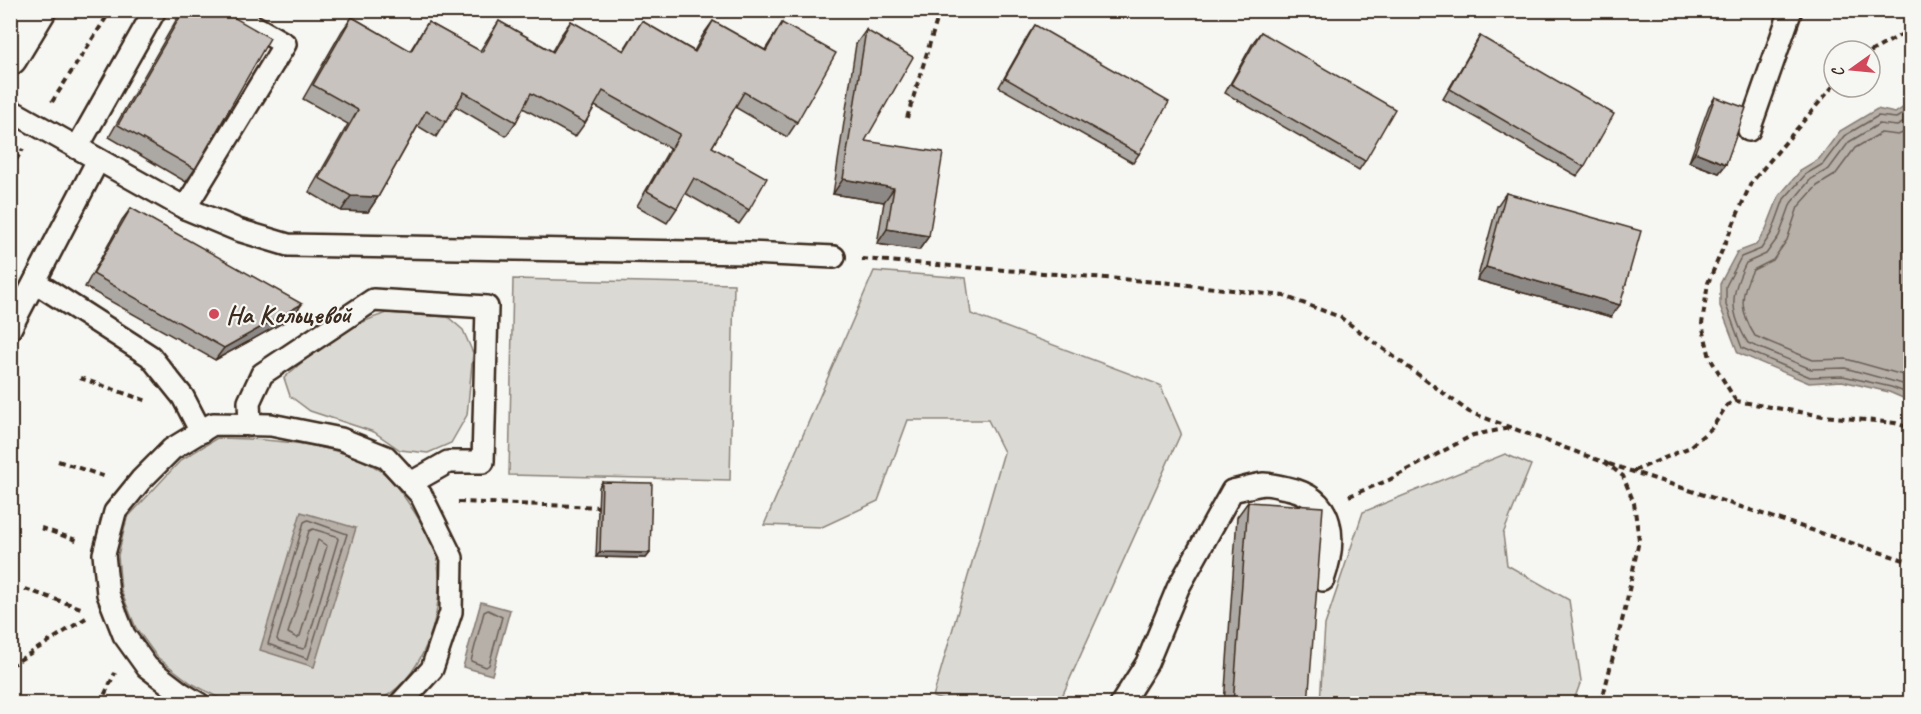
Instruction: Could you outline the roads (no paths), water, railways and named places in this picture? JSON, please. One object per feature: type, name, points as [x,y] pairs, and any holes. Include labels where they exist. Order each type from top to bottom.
[{"type":"main road","points":[[10,58],[39,10]]},
{"type":"lane","points":[[77,148],[155,10]]},
{"type":"lane","points":[[185,208],[285,44],[226,10]]},
{"type":"lane","points":[[1749,130],[1791,10]]},
{"type":"lane","points":[[10,110],[185,208],[238,230],[288,245],[748,253],[834,257]]},
{"type":"lane","points":[[10,330],[98,160]]},
{"type":"lane","points":[[35,282],[150,356],[183,396],[197,424]]},
{"type":"lane","points":[[250,425],[249,402],[262,374],[373,300],[487,307],[483,462],[448,462],[411,483]]},
{"type":"lane","points":[[199,704],[147,667],[124,635],[108,594],[105,550],[115,512],[197,424],[271,425],[341,439],[386,457],[411,483],[424,501],[452,558],[451,612],[432,669],[400,704]]},
{"type":"lane","points":[[1121,704],[1148,663],[1178,588],[1232,491],[1265,484],[1303,492],[1318,501],[1329,520],[1331,557],[1323,580]]},
{"type":"water","points":[[1910,103],[1910,401],[1889,392],[1842,381],[1809,383],[1738,353],[1720,306],[1720,284],[1737,252],[1756,245],[1766,229],[1779,196],[1802,169],[1819,159],[1840,131],[1877,109],[1895,113]]},
{"type":"water","points":[[301,512],[356,528],[314,667],[260,650]]},
{"type":"water","points":[[481,602],[510,610],[492,675],[463,667]]},
{"type":"place","name":"На Кольцевой","points":[[214,314]]}]
